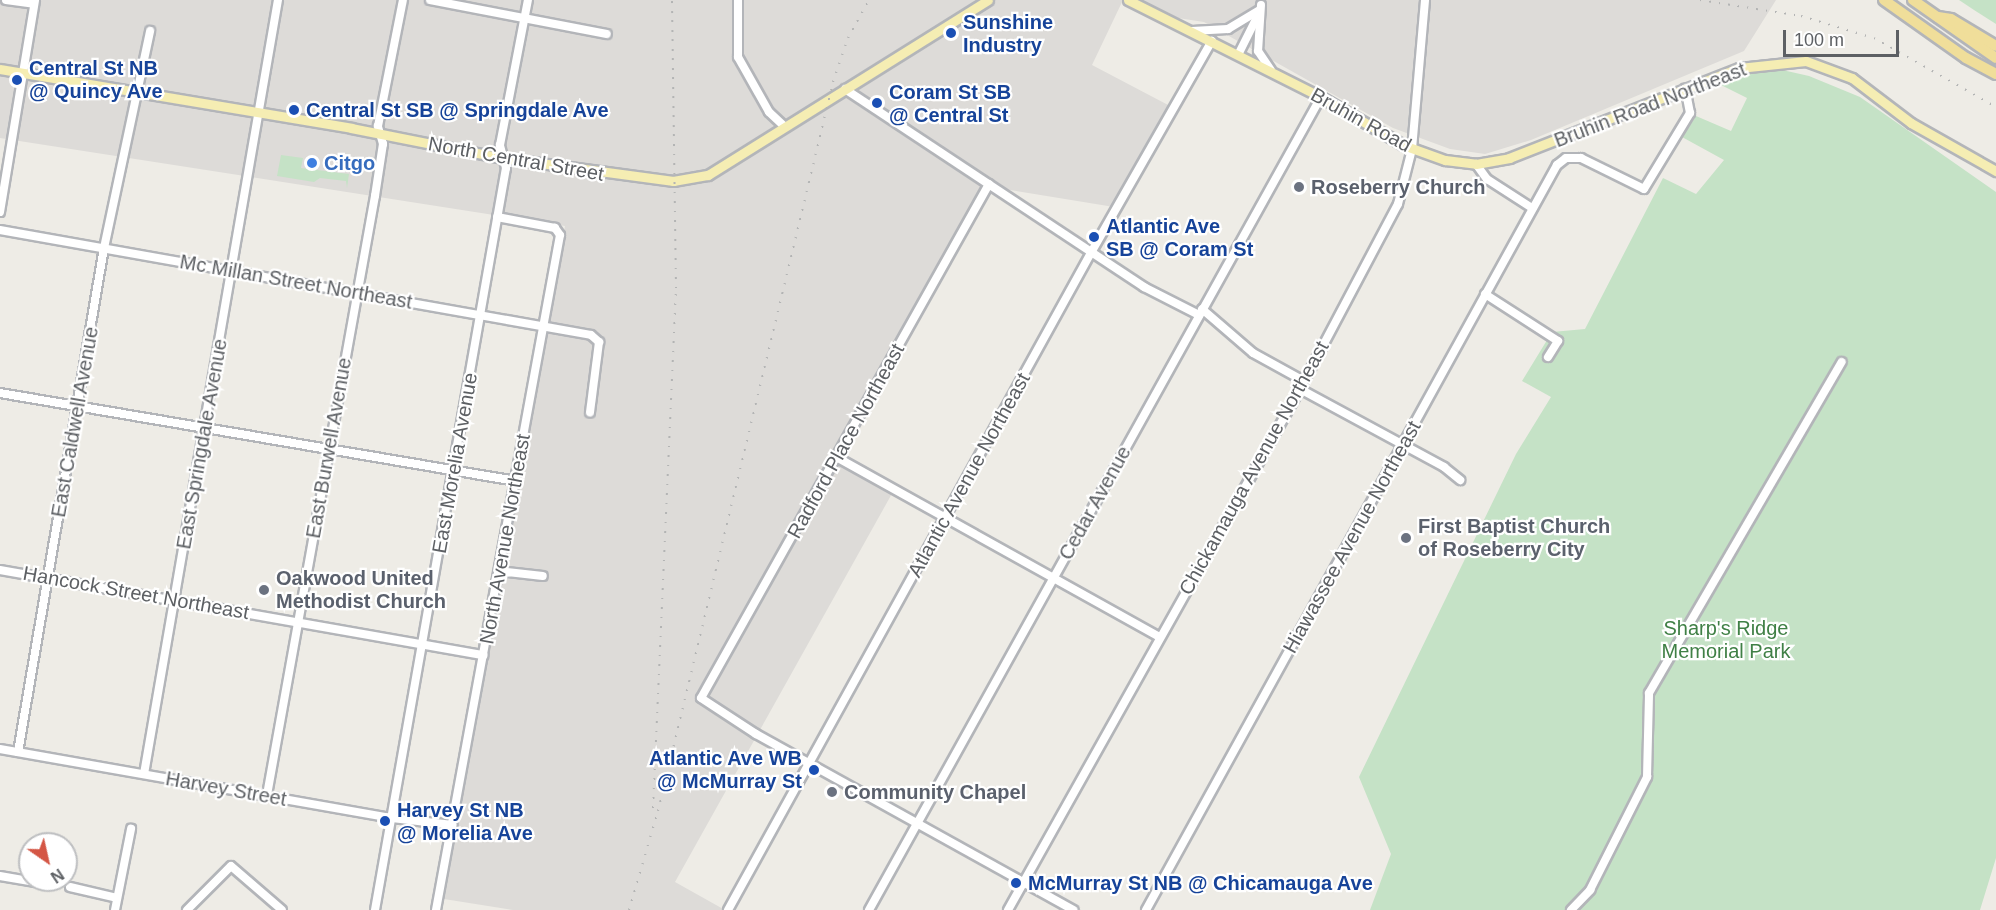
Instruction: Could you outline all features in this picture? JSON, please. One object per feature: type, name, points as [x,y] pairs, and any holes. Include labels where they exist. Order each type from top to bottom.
[{"type":"highway","points":[[1884,0],[1966,58],[1996,74]]},
{"type":"highway","points":[[1913,0],[1996,58]]},
{"type":"highway","points":[[1933,16],[1951,19],[1996,46]]},
{"type":"main road","name":"North Central Street","points":[[0,69],[503,158],[673,181],[708,175],[783,125],[988,0]]},
{"type":"main road","points":[[1128,0],[1238,55]]},
{"type":"main road","name":"Bruhin Road","points":[[1238,55],[1321,97],[1412,149],[1445,160],[1476,164],[1491,162]]},
{"type":"main road","name":"Bruhin Road Northeast","points":[[1491,162],[1549,144],[1685,88],[1755,64],[1806,61],[1851,78],[1911,123],[1996,171]]},
{"type":"street","points":[[0,212],[34,2],[6,0]]},
{"type":"street","name":"East Springdale Avenue","points":[[144,774],[278,0]]},
{"type":"street","name":"East Burwell Avenue","points":[[267,795],[358,293],[383,144],[378,126],[403,0]]},
{"type":"street","points":[[430,0],[607,34]]},
{"type":"street","name":"East Morelia Avenue","points":[[375,910],[506,168],[500,145],[528,0]]},
{"type":"street","points":[[738,0],[738,57],[769,112],[783,125]]},
{"type":"street","name":"Chickamauga Avenue Northeast","points":[[1008,910],[1300,389],[1398,204],[1412,149],[1425,0]]},
{"type":"street","points":[[1191,31],[1228,29],[1261,5]]},
{"type":"street","points":[[1238,55],[1261,5]]},
{"type":"street","points":[[1261,5],[1258,51],[1272,71]]},
{"type":"street","name":"East Caldwell Avenue","points":[[18,752],[104,248],[150,31]]},
{"type":"street","name":"Atlantic Avenue Northeast","points":[[728,910],[1092,250],[1212,41]]},
{"type":"street","name":"Hiawassee Avenue Northeast","points":[[1146,910],[1557,165],[1573,156],[1581,158],[1644,189],[1690,113],[1685,88]]},
{"type":"street","points":[[845,89],[1092,250],[1144,287],[1201,312],[1253,353],[1304,381]]},
{"type":"street","name":"Cedar Avenue","points":[[869,910],[1321,97]]},
{"type":"street","points":[[1476,164],[1487,179],[1532,208]]},
{"type":"street","name":"Radford Place Northeast","points":[[809,763],[701,698],[838,458],[989,184]]},
{"type":"street","name":"North Avenue Northeast","points":[[436,910],[516,481],[559,231],[497,217]]},
{"type":"street","name":"Mc Millan Street Northeast","points":[[0,230],[591,335],[599,342],[590,412]]},
{"type":"street","points":[[1485,294],[1558,341],[1548,357]]},
{"type":"street","points":[[1571,910],[1590,890],[1647,777],[1649,693],[1842,362]]},
{"type":"street","points":[[1300,389],[1444,466],[1460,480]]},
{"type":"street","points":[[0,393],[516,481]]},
{"type":"street","points":[[838,458],[1160,637]]},
{"type":"street","name":"Hancock Street Northeast","points":[[0,570],[484,656]]},
{"type":"street","points":[[499,571],[543,576]]},
{"type":"street","name":"Harvey Street","points":[[0,749],[392,818],[453,825]]},
{"type":"street","points":[[809,763],[1073,910]]},
{"type":"street","points":[[115,910],[131,829]]},
{"type":"street","points":[[187,910],[231,866],[282,910]]},
{"type":"street","points":[[0,876],[18,880]]},
{"type":"street","points":[[78,889],[117,898]]},
{"type":"shaded area","points":[[38,0],[1123,0],[1092,65],[1170,106],[1114,207],[985,186],[834,458],[894,490],[675,882],[725,910],[513,910],[444,899],[565,226],[0,138],[0,2],[36,8]]},
{"type":"shaded area","points":[[1141,0],[1776,0],[1744,51],[1531,140],[1485,154],[1450,149],[1393,128],[1204,22],[1178,18]]},
{"type":"green space","points":[[1959,0],[1996,0],[1996,24],[1974,10]]},
{"type":"green space","name":"Sharp's Ridge Memorial Park","points":[[1774,68],[1809,76],[1860,97],[1996,192],[1996,858],[1980,910],[1370,910],[1391,854],[1359,777],[1516,454],[1551,397],[1522,381],[1552,332],[1585,329],[1663,178],[1696,194],[1724,160],[1682,137],[1696,116],[1731,131],[1747,98],[1717,83],[1745,72]]},
{"type":"green space","points":[[281,155],[303,158],[301,168],[349,174],[347,188],[346,181],[320,178],[314,182],[277,176]]},
{"type":"railway","points":[[653,808],[676,288],[672,0]]},
{"type":"railway","points":[[629,910],[658,811],[833,82],[848,38],[869,0]]},
{"type":"railway","points":[[1700,0],[1801,16],[1874,38],[1996,107]]},
{"type":"place","name":"Sunshine Industry","points":[[951,33]]},
{"type":"place","name":"Central St NB @ Quincy Ave","points":[[17,80]]},
{"type":"place","name":"Coram St SB @ Central St","points":[[877,103]]},
{"type":"place","name":"Central St SB @ Springdale Ave","points":[[294,110]]},
{"type":"place","name":"Citgo","points":[[312,163]]},
{"type":"place","name":"Roseberry Church","points":[[1299,187]]},
{"type":"place","name":"Atlantic Ave SB @ Coram St","points":[[1094,237]]},
{"type":"place","name":"First Baptist Church of Roseberry City","points":[[1406,538]]},
{"type":"place","name":"Oakwood United Methodist Church","points":[[264,590]]},
{"type":"place","name":"Atlantic Ave WB @ McMurray St","points":[[814,770]]},
{"type":"place","name":"Community Chapel","points":[[832,792]]},
{"type":"place","name":"Harvey St NB @ Morelia Ave","points":[[385,821]]},
{"type":"place","name":"McMurray St NB @ Chicamauga Ave","points":[[1016,883]]}]
